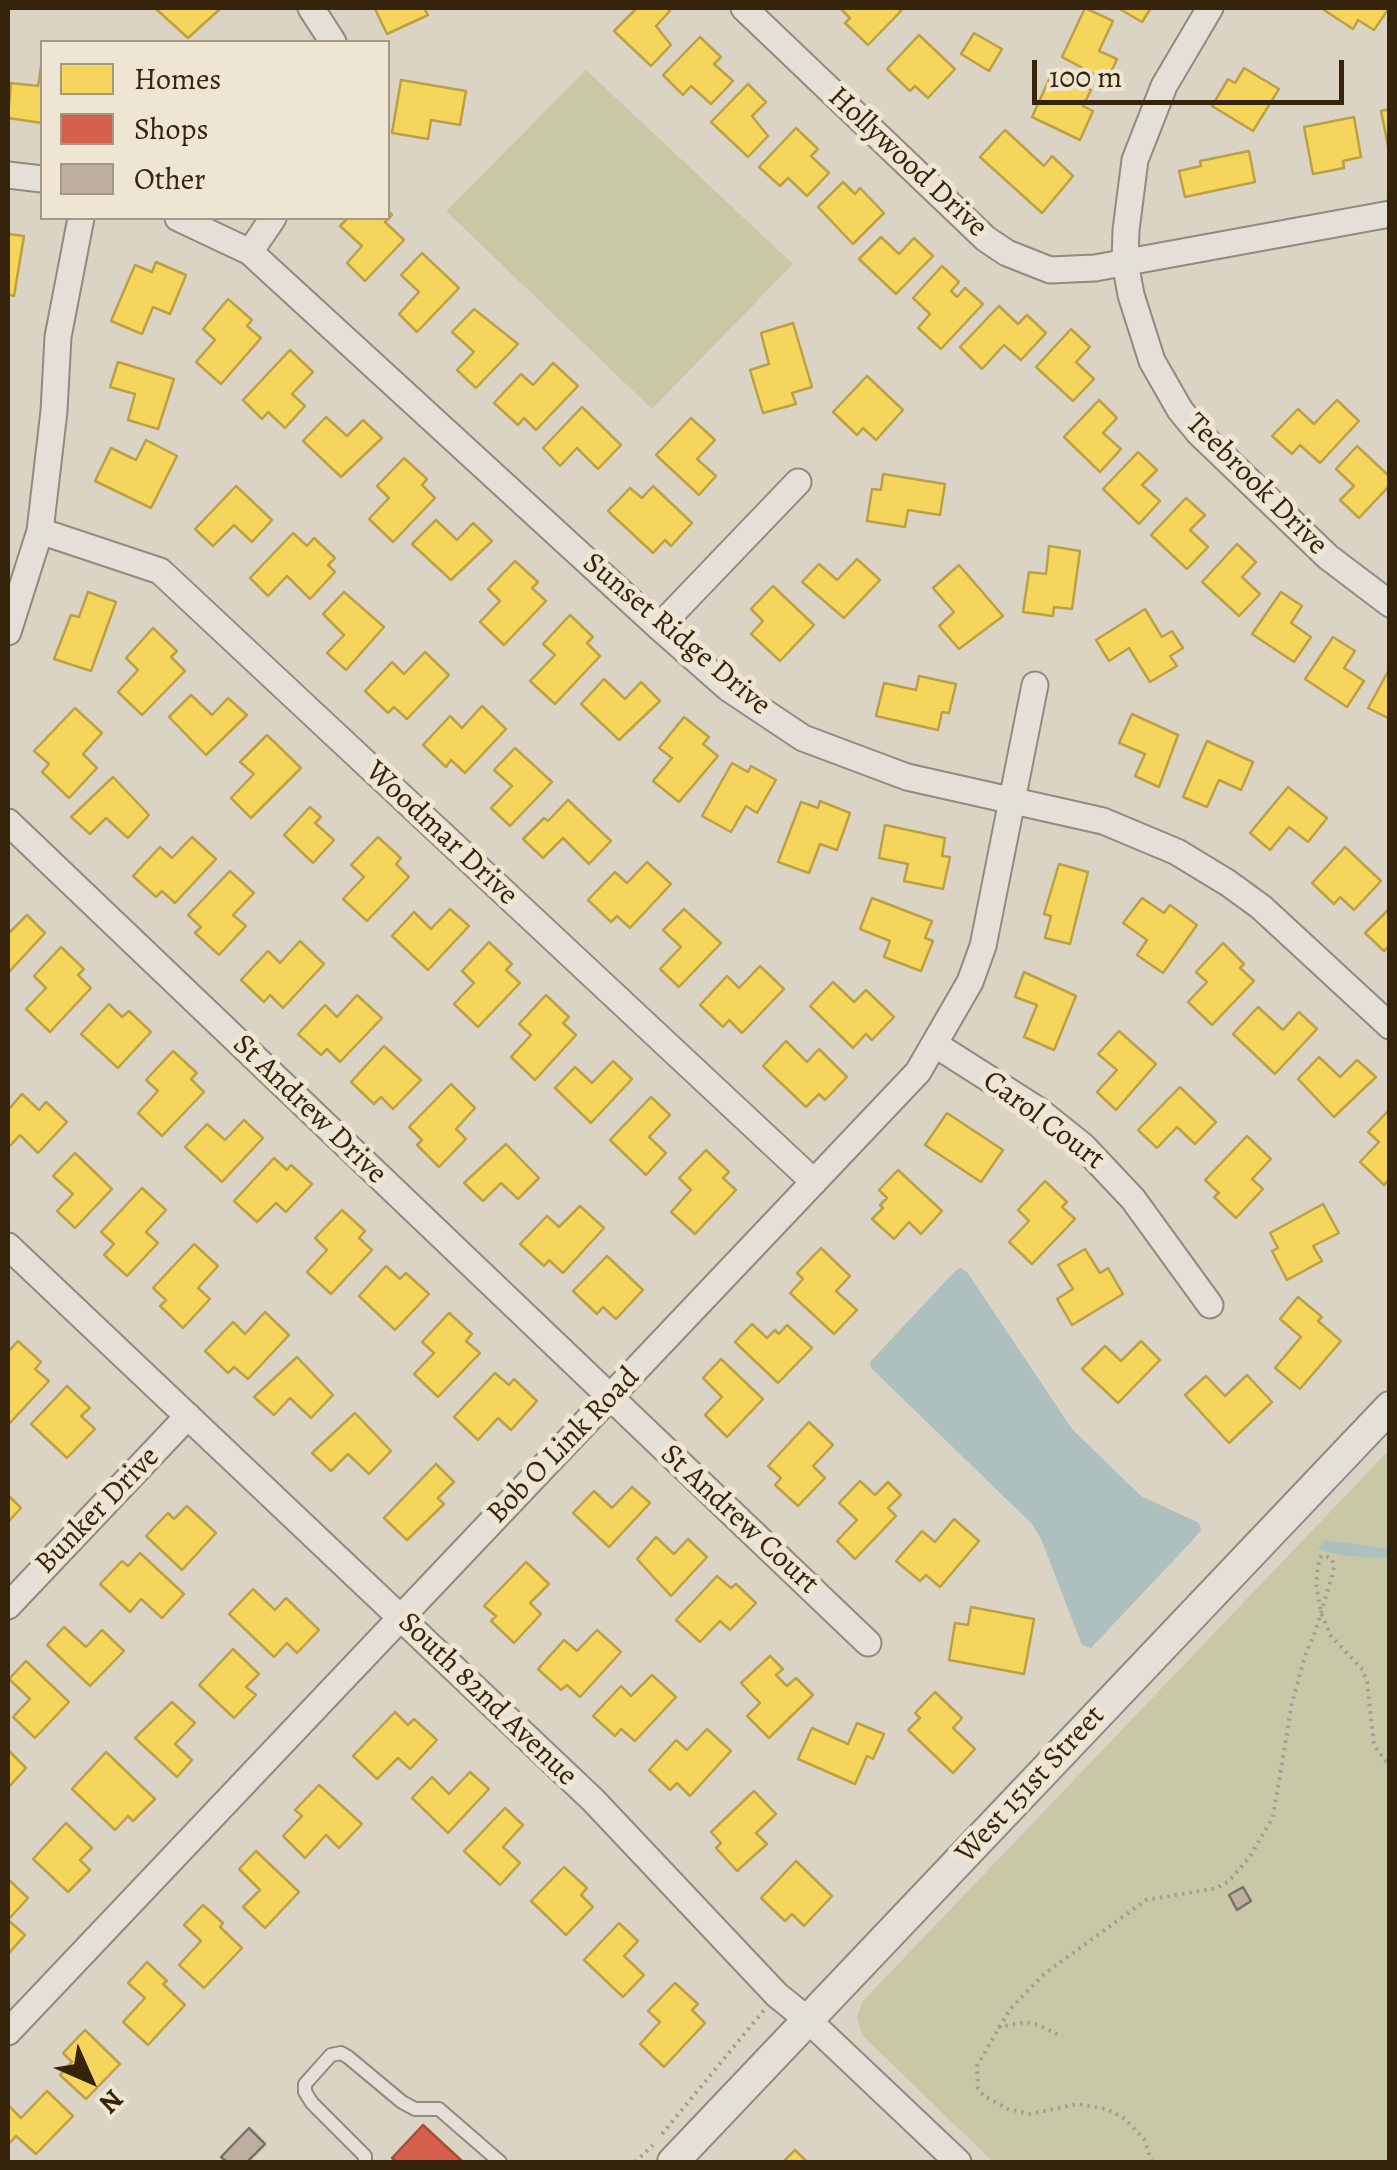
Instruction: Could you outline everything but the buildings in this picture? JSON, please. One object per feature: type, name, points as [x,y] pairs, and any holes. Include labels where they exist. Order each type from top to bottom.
[{"type":"street","points":[[311,8],[332,40]]},
{"type":"street","name":"Teebrook Drive","points":[[1210,8],[1164,86],[1141,142],[1128,194],[1125,262],[1131,295],[1152,361],[1180,410],[1291,524],[1390,604]]},
{"type":"street","name":"Hollywood Drive","points":[[754,11],[986,239],[1007,253],[1050,270],[1125,262],[1390,214]]},
{"type":"street","points":[[8,175],[40,178]]},
{"type":"street","points":[[8,632],[40,532],[58,337],[81,220]]},
{"type":"street","name":"Sunset Ridge Drive","points":[[182,220],[250,252],[728,688],[803,738],[907,777],[1103,821],[1177,852],[1261,907],[1390,1026]]},
{"type":"street","points":[[250,252],[272,220]]},
{"type":"street","points":[[658,627],[798,482]]},
{"type":"street","name":"Woodmar Drive","points":[[40,532],[160,571],[814,1182]]},
{"type":"street","name":"Bob O Link Road","points":[[8,2032],[908,1084],[936,1045],[970,982],[983,946],[1035,685]]},
{"type":"street","name":"St Andrew Drive","points":[[8,822],[610,1398]]},
{"type":"street","name":"Carol Court","points":[[936,1045],[1038,1110],[1083,1146],[1133,1199],[1210,1305]]},
{"type":"street","name":"South 82nd Avenue","points":[[8,1246],[592,1800],[777,1996],[808,2020],[958,2162]]},
{"type":"street","name":"St Andrew Court","points":[[610,1398],[868,1643]]},
{"type":"street","name":"West 151st Street","points":[[674,2162],[1390,1407]]},
{"type":"street","name":"Bunker Drive","points":[[8,1606],[188,1416]]},
{"type":"lane","points":[[365,2162],[365,2156],[306,2092],[306,2084],[331,2055],[348,2056],[415,2109],[439,2109],[500,2162]]},
{"type":"path","points":[[1152,2162],[1136,2128],[1107,2109],[1077,2104],[1030,2114],[1008,2109],[984,2096],[978,2088],[976,2066],[998,2026],[1032,1984],[1146,1900],[1218,1888],[1249,1858],[1273,1817],[1292,1703],[1320,1613],[1334,1567],[1328,1554],[1319,1559],[1317,1568],[1320,1613],[1331,1636],[1362,1668],[1374,1745],[1390,1767]]},
{"type":"path","points":[[635,2162],[758,2016]]},
{"type":"path","points":[[998,2026],[1026,2022],[1062,2037]]},
{"type":"green space","points":[[586,70],[793,264],[652,409],[446,211]]},
{"type":"green space","points":[[1389,1450],[1389,2162],[993,2162],[862,2035],[857,2017],[862,2002]]},
{"type":"shaded area","points":[[961,1268],[1072,1429],[1141,1496],[1199,1523],[1201,1530],[1192,1541],[1091,1648],[1082,1645],[1032,1524],[871,1368],[870,1362]]},
{"type":"shaded area","points":[[1325,1540],[1389,1549],[1389,1558],[1344,1556],[1318,1549]]}]
